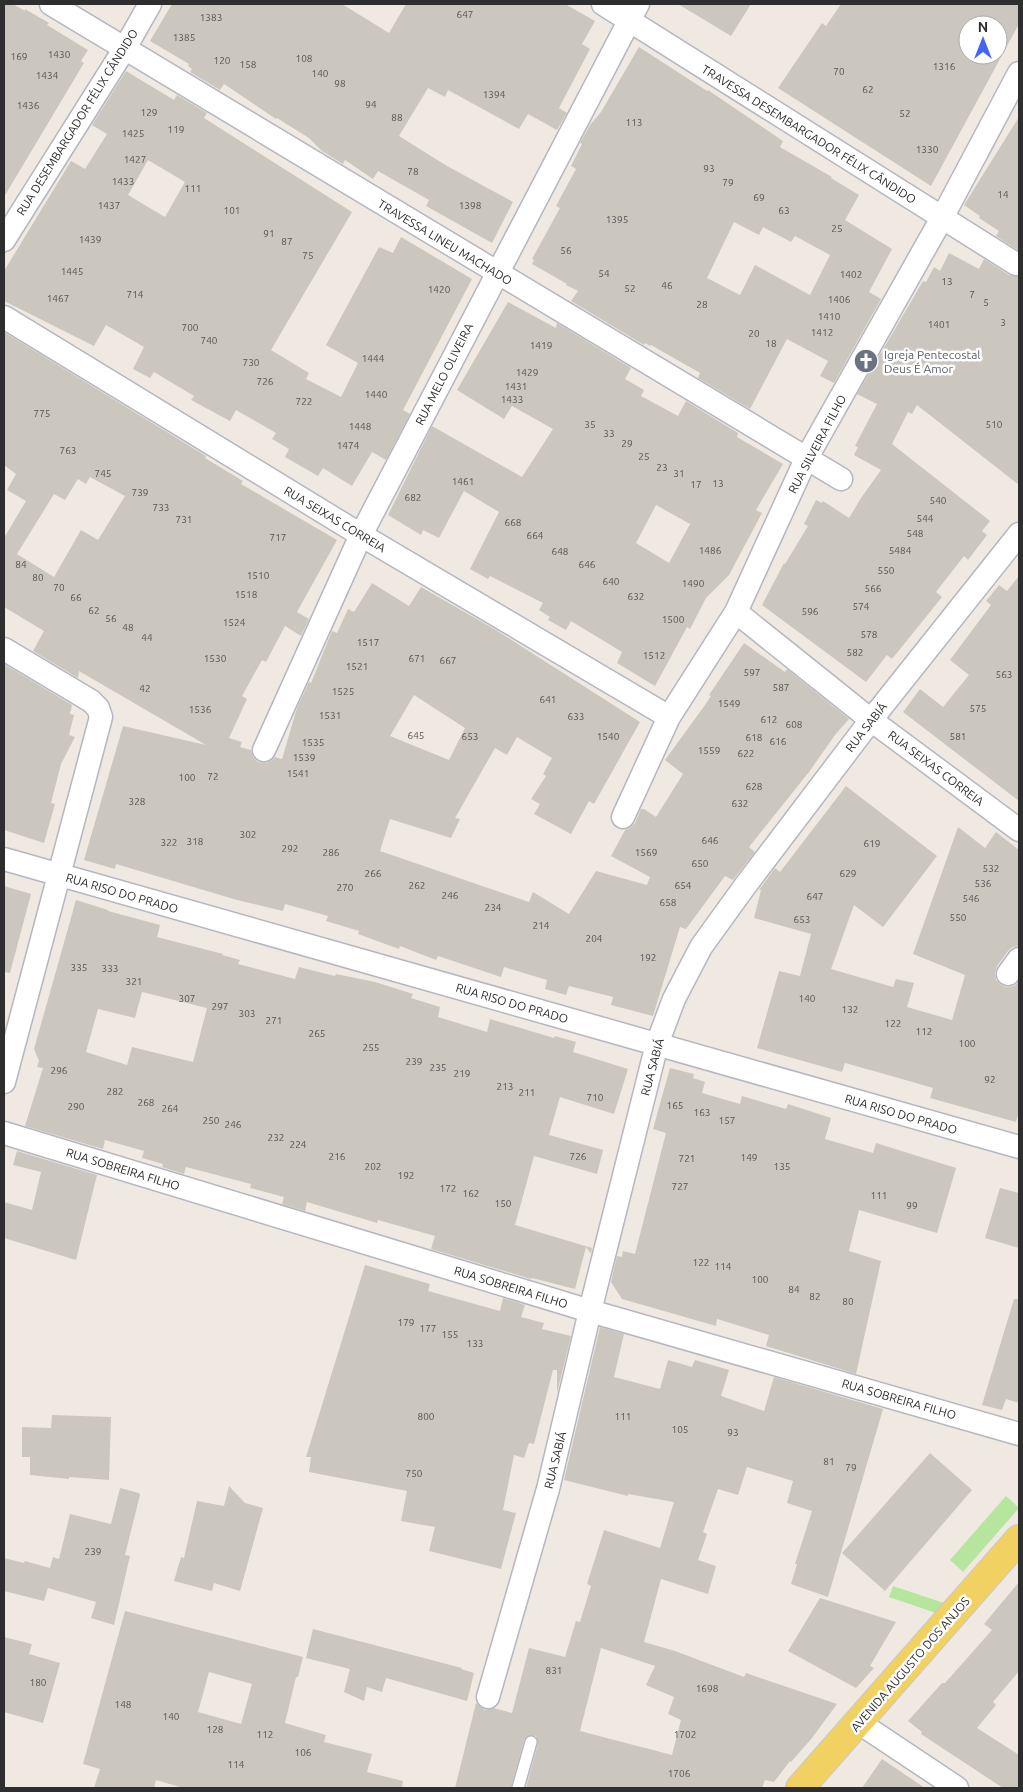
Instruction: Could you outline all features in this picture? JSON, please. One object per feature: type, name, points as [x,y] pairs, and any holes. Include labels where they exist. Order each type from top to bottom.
[{"type":"main road","name":"AVENIDA AUGUSTO DOS ANJOS","points":[[800,1788],[1019,1539]]},
{"type":"street","name":"TRAVESSA LINEU MACHADO","points":[[50,4],[841,479]]},
{"type":"street","name":"RUA DESEMBARGADOR FÉLIX CÂNDIDO","points":[[4,240],[125,48],[150,4]]},
{"type":"street","name":"TRAVESSA DESEMBARGADOR FÉLIX CÂNDIDO","points":[[603,4],[634,12],[779,116],[1016,264]]},
{"type":"street","name":"RUA MELO OLIVEIRA","points":[[264,750],[361,535],[496,273],[634,12]]},
{"type":"street","name":"RUA SILVEIRA FILHO","points":[[623,817],[669,717],[736,612],[806,459],[942,218],[1019,73]]},
{"type":"street","name":"RUA SEIXAS CORREIA","points":[[4,317],[361,535],[669,717]]},
{"type":"street","name":"RUA SABIÁ","points":[[488,1697],[548,1488],[657,1044],[674,999],[701,947],[745,886],[871,720],[1019,534]]},
{"type":"street","name":"RUA SEIXAS CORREIA","points":[[736,612],[871,720],[1019,830]]},
{"type":"street","points":[[4,649],[91,701],[100,712],[100,722],[4,1082]]},
{"type":"street","name":"RUA RISO DO PRADO","points":[[4,859],[1019,1147]]},
{"type":"street","name":"RUA SOBREIRA FILHO","points":[[4,1133],[590,1311],[1019,1434]]},
{"type":"street","points":[[858,1722],[957,1788]]},
{"type":"lane","points":[[518,1788],[531,1742]]},
{"type":"green space","points":[[1006,1496],[1019,1508],[963,1572],[950,1560]]},
{"type":"green space","points":[[893,1586],[950,1605],[942,1615],[889,1597]]},
{"type":"building","points":[[4,4],[13,4],[25,11],[25,9],[88,50],[81,61],[84,63],[4,197]]},
{"type":"building","points":[[172,4],[342,4],[389,33],[406,4],[565,4],[595,21],[582,44],[590,49],[559,108],[567,113],[557,130],[528,114],[519,129],[448,90],[445,97],[428,88],[399,136],[447,166],[513,202],[492,243],[426,206],[429,200],[378,171],[373,179],[345,160],[343,164],[322,151],[309,138],[276,119],[224,84],[220,90],[190,72],[192,69],[188,66],[189,64],[150,41]]},
{"type":"building","points":[[678,4],[751,4],[731,36]]},
{"type":"building","points":[[841,4],[1019,4],[1019,24],[1008,44],[1008,15],[958,15],[958,65],[997,65],[931,186],[778,88],[822,23],[826,26]]},
{"type":"building","points":[[639,47],[708,90],[783,141],[780,147],[859,195],[845,220],[892,249],[869,292],[881,299],[834,383],[820,376],[828,361],[787,339],[750,409],[698,378],[700,373],[651,345],[645,343],[644,345],[571,301],[578,291],[532,264],[534,260],[532,259],[560,208],[556,206],[576,169],[571,166],[582,144],[580,143],[590,125],[601,112]],"holes":[[[734,222],[759,235],[763,227],[791,242],[795,236],[830,255],[810,295],[755,265],[740,295],[707,278]]]},
{"type":"building","points":[[126,71],[174,100],[177,95],[207,113],[204,118],[352,212],[271,350],[309,373],[306,379],[341,397],[358,363],[326,345],[379,247],[393,253],[401,237],[472,279],[403,410],[410,414],[386,460],[372,452],[352,486],[323,468],[318,476],[285,457],[289,449],[272,439],[276,433],[236,410],[230,421],[191,400],[194,396],[154,372],[150,378],[133,369],[144,347],[106,325],[94,346],[4,301],[4,271],[71,161],[85,169],[107,134],[92,125]],"holes":[[[148,160],[185,182],[165,217],[128,195]]]},
{"type":"building","points":[[1019,117],[1019,251],[996,236],[999,231],[964,205]]},
{"type":"building","points":[[949,253],[979,269],[984,259],[1009,275],[1019,276],[1019,485],[917,405],[912,414],[908,412],[892,444],[990,521],[982,531],[987,535],[968,560],[964,556],[936,592],[942,597],[892,659],[887,655],[866,682],[762,605],[784,563],[808,526],[804,524],[816,500],[822,503],[823,501],[849,518],[881,470],[854,455],[858,447],[855,446],[877,404],[857,394],[923,281],[926,282],[934,267],[940,271]]},
{"type":"building","points":[[508,302],[556,328],[557,323],[631,368],[625,379],[644,390],[641,396],[678,416],[686,401],[738,433],[737,437],[783,464],[756,510],[762,513],[729,575],[706,598],[690,629],[687,627],[655,686],[617,663],[622,652],[571,621],[566,630],[548,620],[550,617],[539,610],[543,603],[490,576],[488,579],[470,569],[499,512],[464,491],[439,538],[423,530],[421,535],[388,515],[432,426],[522,477],[553,429],[512,406],[504,419],[457,390]],"holes":[[[656,505],[690,524],[669,563],[636,543]]]},
{"type":"building","points":[[4,332],[206,456],[205,458],[243,481],[241,484],[337,540],[297,612],[309,619],[301,636],[285,626],[266,662],[262,660],[242,696],[247,699],[229,738],[242,742],[240,747],[251,750],[253,757],[258,762],[266,763],[275,757],[282,759],[297,708],[309,682],[311,683],[332,631],[337,633],[348,609],[354,612],[372,583],[409,606],[421,587],[496,630],[640,722],[594,804],[589,801],[571,834],[534,814],[540,804],[531,799],[546,776],[543,774],[552,758],[517,737],[507,755],[495,748],[455,818],[460,819],[451,838],[390,819],[380,851],[529,902],[533,892],[569,914],[596,871],[647,885],[650,877],[611,856],[625,830],[635,823],[641,809],[656,817],[683,774],[665,760],[705,705],[711,696],[709,695],[744,643],[785,672],[787,669],[849,719],[749,847],[755,852],[733,880],[725,876],[686,929],[680,927],[653,1016],[611,1005],[613,997],[569,986],[566,995],[545,989],[547,980],[504,967],[501,977],[438,956],[436,960],[400,946],[399,949],[358,934],[359,931],[326,921],[328,916],[285,904],[283,911],[237,900],[116,864],[115,869],[84,860],[123,726],[206,745],[79,671],[78,678],[33,651],[44,631],[4,607],[4,538],[26,501],[7,490],[16,474],[4,465]],"holes":[[[90,477],[125,496],[98,540],[81,530],[54,577],[17,554],[54,494],[65,500],[78,479],[86,484]],[[414,695],[465,728],[449,760],[390,736]]]},
{"type":"building","points":[[1019,576],[1019,801],[903,712],[920,689],[943,707],[969,675],[950,660],[991,605],[986,601],[999,585],[1007,591]]},
{"type":"building","points":[[4,664],[72,705],[70,714],[74,715],[69,735],[75,737],[61,764],[51,803],[55,804],[44,843],[4,830]]},
{"type":"building","points":[[846,786],[937,856],[883,927],[854,905],[831,969],[893,987],[896,979],[914,983],[907,1007],[952,1020],[965,975],[913,954],[958,827],[985,848],[996,832],[1019,850],[1019,946],[1013,947],[1008,951],[997,966],[995,973],[996,980],[1006,987],[1014,986],[1019,981],[1019,1111],[1016,1122],[930,1098],[933,1088],[888,1075],[845,1063],[842,1072],[757,1048],[779,971],[800,976],[811,934],[754,918],[761,890],[759,890],[775,868],[780,872]]},
{"type":"building","points":[[4,886],[31,894],[10,973],[4,972]]},
{"type":"building","points":[[76,900],[160,925],[157,937],[223,954],[240,960],[238,964],[295,979],[299,967],[335,976],[336,974],[375,982],[413,994],[411,998],[440,1007],[438,1017],[487,1032],[490,1019],[554,1038],[555,1036],[576,1042],[573,1052],[628,1069],[614,1114],[560,1097],[549,1135],[603,1150],[597,1174],[534,1156],[515,1225],[592,1248],[591,1254],[586,1247],[575,1289],[531,1279],[431,1249],[435,1236],[378,1220],[377,1223],[307,1202],[305,1211],[282,1204],[284,1197],[250,1188],[251,1184],[186,1167],[184,1174],[162,1167],[163,1164],[142,1158],[144,1151],[105,1140],[103,1149],[25,1126],[43,1068],[37,1067],[39,1061],[34,1049]],"holes":[[[142,992],[207,1008],[193,1062],[132,1047],[127,1065],[86,1052],[98,1009],[135,1018]]]},
{"type":"building","points":[[670,1068],[694,1074],[693,1078],[705,1082],[702,1093],[740,1104],[742,1096],[786,1109],[788,1104],[831,1118],[825,1139],[873,1153],[876,1143],[956,1168],[937,1233],[859,1210],[849,1251],[881,1261],[856,1374],[766,1346],[769,1335],[717,1319],[716,1326],[622,1299],[611,1282],[617,1256],[622,1257],[623,1251],[635,1254],[666,1133],[653,1129]]},
{"type":"building","points":[[17,1151],[97,1175],[76,1260],[4,1238],[4,1202],[32,1210],[41,1172],[13,1165]]},
{"type":"building","points":[[1000,1188],[1019,1193],[1019,1248],[985,1238]]},
{"type":"building","points":[[365,1265],[430,1284],[428,1291],[500,1311],[503,1298],[525,1305],[521,1317],[544,1323],[542,1329],[571,1336],[557,1393],[557,1370],[553,1370],[534,1444],[529,1443],[524,1458],[514,1455],[503,1510],[516,1513],[501,1569],[429,1551],[435,1527],[401,1521],[407,1491],[309,1472],[311,1457],[306,1457]]},
{"type":"building","points":[[1014,1299],[1019,1299],[1019,1403],[1006,1399],[1002,1410],[982,1405]]},
{"type":"building","points":[[600,1327],[624,1334],[614,1377],[660,1389],[668,1360],[692,1367],[695,1360],[729,1370],[721,1396],[764,1411],[774,1377],[883,1409],[828,1597],[791,1584],[797,1564],[795,1564],[812,1511],[787,1503],[793,1481],[747,1467],[738,1495],[718,1489],[703,1532],[707,1534],[698,1560],[716,1566],[708,1594],[661,1579],[644,1642],[675,1651],[744,1677],[746,1673],[837,1704],[812,1738],[790,1761],[774,1782],[765,1780],[762,1788],[526,1788],[538,1744],[536,1736],[530,1735],[524,1740],[511,1788],[455,1788],[476,1703],[485,1710],[494,1708],[512,1713],[529,1648],[565,1657],[576,1621],[580,1622],[591,1586],[587,1584],[604,1530],[660,1548],[674,1502],[628,1494],[628,1496],[564,1480]],"holes":[[[601,1648],[655,1666],[646,1685],[674,1697],[668,1714],[681,1720],[672,1755],[580,1731]]]},
{"type":"building","points":[[52,1415],[111,1417],[109,1480],[69,1477],[69,1479],[30,1475],[30,1457],[22,1457],[22,1427],[51,1428]]},
{"type":"building","points":[[930,1453],[972,1490],[885,1591],[842,1553]]},
{"type":"building","points":[[229,1486],[245,1503],[263,1508],[240,1591],[214,1583],[212,1591],[174,1581],[181,1557],[184,1558],[197,1501],[224,1506]]},
{"type":"building","points":[[120,1488],[139,1493],[140,1495],[125,1555],[130,1556],[114,1625],[91,1618],[96,1602],[48,1588],[44,1601],[4,1591],[4,1558],[24,1563],[25,1561],[50,1568],[53,1557],[59,1559],[70,1514],[111,1524]]},
{"type":"building","points":[[1019,1582],[1019,1671],[993,1702],[996,1705],[977,1728],[1019,1755],[1019,1788],[1003,1788],[921,1734],[922,1732],[908,1721],[992,1630],[984,1624]]},
{"type":"building","points":[[820,1598],[896,1622],[870,1666],[874,1668],[856,1688],[788,1651]]},
{"type":"building","points":[[125,1611],[303,1657],[285,1723],[326,1735],[324,1742],[372,1754],[367,1772],[403,1781],[402,1788],[183,1788],[156,1780],[154,1788],[94,1788],[100,1769],[83,1764]],"holes":[[[209,1672],[252,1684],[241,1724],[198,1712]]]},
{"type":"building","points":[[313,1629],[462,1668],[474,1673],[467,1701],[386,1678],[382,1692],[367,1687],[364,1701],[344,1692],[350,1669],[306,1658]]},
{"type":"building","points":[[4,1637],[32,1644],[29,1654],[60,1663],[43,1723],[4,1712]]},
{"type":"building","points":[[882,1759],[925,1788],[862,1788]]},
{"type":"place","name":"Igreja Pentecostal Deus É Amor","points":[[866,361]]}]
